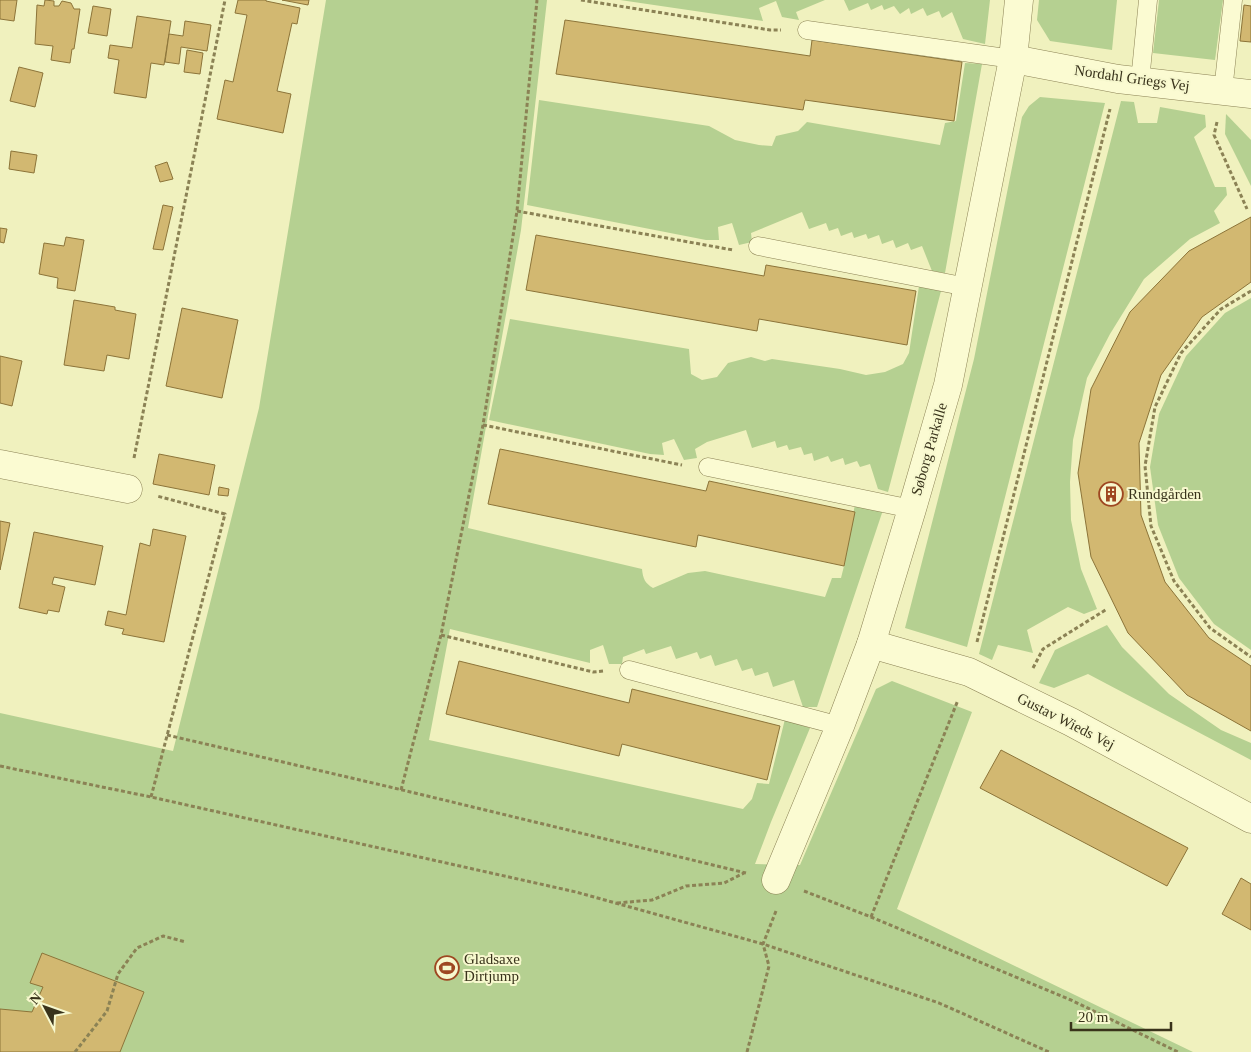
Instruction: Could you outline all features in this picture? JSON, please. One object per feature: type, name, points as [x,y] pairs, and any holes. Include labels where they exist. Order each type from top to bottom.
[{"type":"street","name":"Søborg Parkalle","points":[[776,880],[840,726],[871,644],[948,385],[1013,59],[1019,0]]},
{"type":"street","name":"Nordahl Griegs Vej","points":[[1013,59],[1129,80],[1251,94]]},
{"type":"street","points":[[0,464],[128,489]]},
{"type":"street","name":"Gustav Wieds Vej","points":[[871,644],[969,672],[1071,722],[1251,819]]},
{"type":"lane","points":[[1129,80],[1148,0]]},
{"type":"lane","points":[[1223,91],[1233,0]]},
{"type":"lane","points":[[807,30],[1013,59]]},
{"type":"lane","points":[[758,246],[967,287]]},
{"type":"lane","points":[[708,468],[912,509]]},
{"type":"lane","points":[[628,670],[840,726]]},
{"type":"path","points":[[151,797],[225,514],[128,489],[225,0]]},
{"type":"path","points":[[401,790],[441,635],[483,425],[517,211],[537,0]]},
{"type":"path","points":[[580,0],[770,30],[807,30]]},
{"type":"path","points":[[870,917],[969,672],[1129,80]]},
{"type":"path","points":[[1223,91],[1214,136],[1247,210]]},
{"type":"path","points":[[517,211],[732,250],[758,246]]},
{"type":"path","points":[[1251,291],[1221,309],[1181,353],[1155,407],[1145,466],[1151,526],[1174,581],[1210,628],[1251,657]]},
{"type":"path","points":[[483,425],[678,465],[708,468]]},
{"type":"path","points":[[1018,696],[1043,649],[1107,609]]},
{"type":"path","points":[[441,635],[593,672],[628,670]]},
{"type":"path","points":[[167,735],[776,880],[1071,1000],[1178,1052]]},
{"type":"path","points":[[0,766],[151,797],[576,892],[763,944],[939,1003],[1049,1052]]},
{"type":"path","points":[[614,903],[652,900],[686,886],[724,883],[744,873]]},
{"type":"path","points":[[75,1052],[107,1011],[118,974],[137,948],[163,936],[186,942]]},
{"type":"path","points":[[747,1052],[769,966],[763,944]]},
{"type":"green space","points":[[326,0],[547,0],[521,230],[468,528],[642,569],[645,580],[653,588],[688,573],[705,571],[825,597],[832,578],[841,578],[855,504],[883,510],[817,707],[803,707],[794,680],[773,687],[768,672],[755,676],[752,668],[742,671],[737,659],[715,666],[711,655],[700,659],[697,652],[676,659],[671,646],[646,654],[644,649],[623,657],[622,664],[609,664],[603,645],[590,650],[590,663],[450,629],[429,740],[743,809],[752,799],[757,783],[769,784],[785,719],[810,728],[755,864],[800,865],[876,689],[892,681],[972,712],[897,909],[1193,1052],[0,1052],[0,713],[173,751],[259,408]]},
{"type":"green space","points":[[620,0],[825,0],[796,12],[799,20],[782,17],[776,1],[759,8],[763,21]]},
{"type":"green space","points":[[844,0],[990,0],[985,44],[963,39],[952,12],[942,18],[939,11],[927,16],[923,8],[911,14],[909,8],[900,14],[894,6],[884,10],[882,5],[871,10],[868,3],[849,11]]},
{"type":"green space","points":[[1039,0],[1117,0],[1112,50],[1050,41],[1037,20]]},
{"type":"green space","points":[[1159,0],[1223,0],[1215,60],[1153,53]]},
{"type":"green space","points":[[965,63],[982,64],[945,273],[932,271],[922,246],[911,250],[908,243],[896,248],[893,240],[882,244],[879,235],[868,239],[866,234],[854,238],[852,232],[841,236],[838,228],[829,231],[826,223],[809,229],[802,212],[751,233],[752,242],[739,245],[732,223],[718,227],[719,240],[706,240],[527,205],[539,100],[709,126],[735,140],[759,145],[772,146],[776,136],[798,131],[807,122],[940,145],[945,123],[956,121]]},
{"type":"green space","points":[[1040,97],[1105,103],[967,647],[905,628],[974,359],[1022,117],[1029,106]]},
{"type":"green space","points":[[1121,101],[1134,102],[1138,123],[1157,123],[1160,107],[1205,115],[1206,127],[1194,137],[1215,187],[1226,187],[1227,195],[1214,211],[1220,223],[1190,239],[1144,279],[1110,334],[1087,378],[1073,440],[1070,482],[1071,520],[1081,569],[1097,609],[1084,614],[1068,607],[1027,630],[1033,653],[998,645],[992,660],[979,654]]},
{"type":"green space","points":[[1226,114],[1251,140],[1251,186],[1225,134]]},
{"type":"green space","points":[[919,286],[941,291],[888,492],[878,489],[870,464],[860,467],[857,461],[845,465],[843,458],[831,462],[828,456],[814,461],[812,453],[804,455],[801,447],[789,450],[787,445],[777,448],[775,441],[752,448],[746,430],[707,442],[695,449],[697,458],[684,460],[674,439],[662,443],[664,455],[650,454],[489,420],[510,319],[689,349],[691,374],[702,380],[717,377],[728,363],[751,357],[765,361],[772,359],[840,369],[866,375],[885,372],[903,364],[909,353]]},
{"type":"green space","points":[[1251,298],[1251,650],[1214,624],[1179,578],[1158,525],[1150,467],[1159,414],[1186,356],[1225,313]]},
{"type":"green space","points":[[1107,625],[1122,647],[1169,694],[1221,730],[1251,743],[1251,760],[1088,674],[1054,688],[1039,683],[1055,650]]},
{"type":"building","points":[[0,0],[17,0],[14,21],[0,19]]},
{"type":"building","points":[[45,0],[54,1],[54,6],[59,6],[62,1],[71,3],[74,9],[80,9],[70,63],[51,60],[53,46],[35,44],[37,5],[44,6]]},
{"type":"building","points":[[238,0],[266,0],[300,8],[297,24],[292,23],[277,91],[291,94],[283,133],[217,119],[225,80],[233,82],[247,15],[235,13]]},
{"type":"building","points":[[282,0],[309,0],[308,5]]},
{"type":"building","points":[[1244,5],[1251,6],[1251,42],[1240,41]]},
{"type":"building","points":[[93,6],[111,9],[107,36],[88,33]]},
{"type":"building","points":[[137,16],[171,21],[164,65],[151,63],[146,98],[114,93],[119,60],[108,58],[110,45],[132,48]]},
{"type":"building","points":[[565,20],[810,56],[812,40],[962,62],[954,121],[805,100],[803,110],[556,74]]},
{"type":"building","points":[[185,21],[211,25],[207,51],[181,47],[179,64],[165,62],[169,34],[183,36]]},
{"type":"building","points":[[187,50],[203,53],[200,74],[184,72]]},
{"type":"building","points":[[19,67],[43,73],[35,107],[10,101]]},
{"type":"building","points":[[11,151],[37,155],[34,173],[9,169]]},
{"type":"building","points":[[167,162],[173,179],[160,182],[155,166]]},
{"type":"building","points":[[163,205],[173,207],[163,250],[153,249]]},
{"type":"building","name":"Rundgården","points":[[1251,217],[1251,282],[1202,317],[1161,375],[1139,443],[1141,515],[1165,582],[1209,638],[1251,666],[1251,731],[1187,695],[1128,633],[1091,557],[1078,473],[1091,389],[1130,312],[1189,251]]},
{"type":"building","points":[[0,228],[7,229],[4,243],[0,242]]},
{"type":"building","points":[[536,235],[764,276],[766,265],[916,291],[907,345],[759,319],[757,331],[526,290]]},
{"type":"building","points":[[66,237],[84,240],[75,291],[57,288],[58,278],[39,274],[44,243],[64,246]]},
{"type":"building","points":[[74,300],[115,307],[115,310],[136,314],[129,359],[107,355],[104,371],[64,365]]},
{"type":"building","points":[[182,308],[238,320],[222,398],[166,386]]},
{"type":"building","points":[[0,356],[22,361],[12,406],[0,403]]},
{"type":"building","points":[[500,449],[706,491],[709,481],[855,512],[844,566],[698,535],[696,547],[488,504]]},
{"type":"building","points":[[159,454],[215,465],[209,495],[153,484]]},
{"type":"building","points":[[219,487],[229,489],[228,496],[218,495]]},
{"type":"building","points":[[0,521],[10,523],[0,570]]},
{"type":"building","points":[[153,529],[186,536],[164,642],[122,634],[124,629],[105,625],[108,611],[126,615],[140,543],[150,546]]},
{"type":"building","points":[[34,532],[103,546],[95,585],[54,577],[52,584],[65,587],[59,612],[48,610],[47,614],[19,608]]},
{"type":"building","points":[[459,661],[629,703],[632,689],[780,726],[767,780],[622,744],[619,756],[446,714]]},
{"type":"building","points":[[1001,750],[1188,848],[1167,886],[980,788]]},
{"type":"building","points":[[1241,878],[1251,884],[1251,930],[1222,914]]},
{"type":"building","points":[[42,953],[144,992],[120,1052],[0,1052],[0,1009],[32,1012],[43,987],[30,983]]},
{"type":"place","name":"Rundgården","points":[[1111,494]]},
{"type":"place","name":"Gladsaxe Dirtjump","points":[[447,968]]}]
